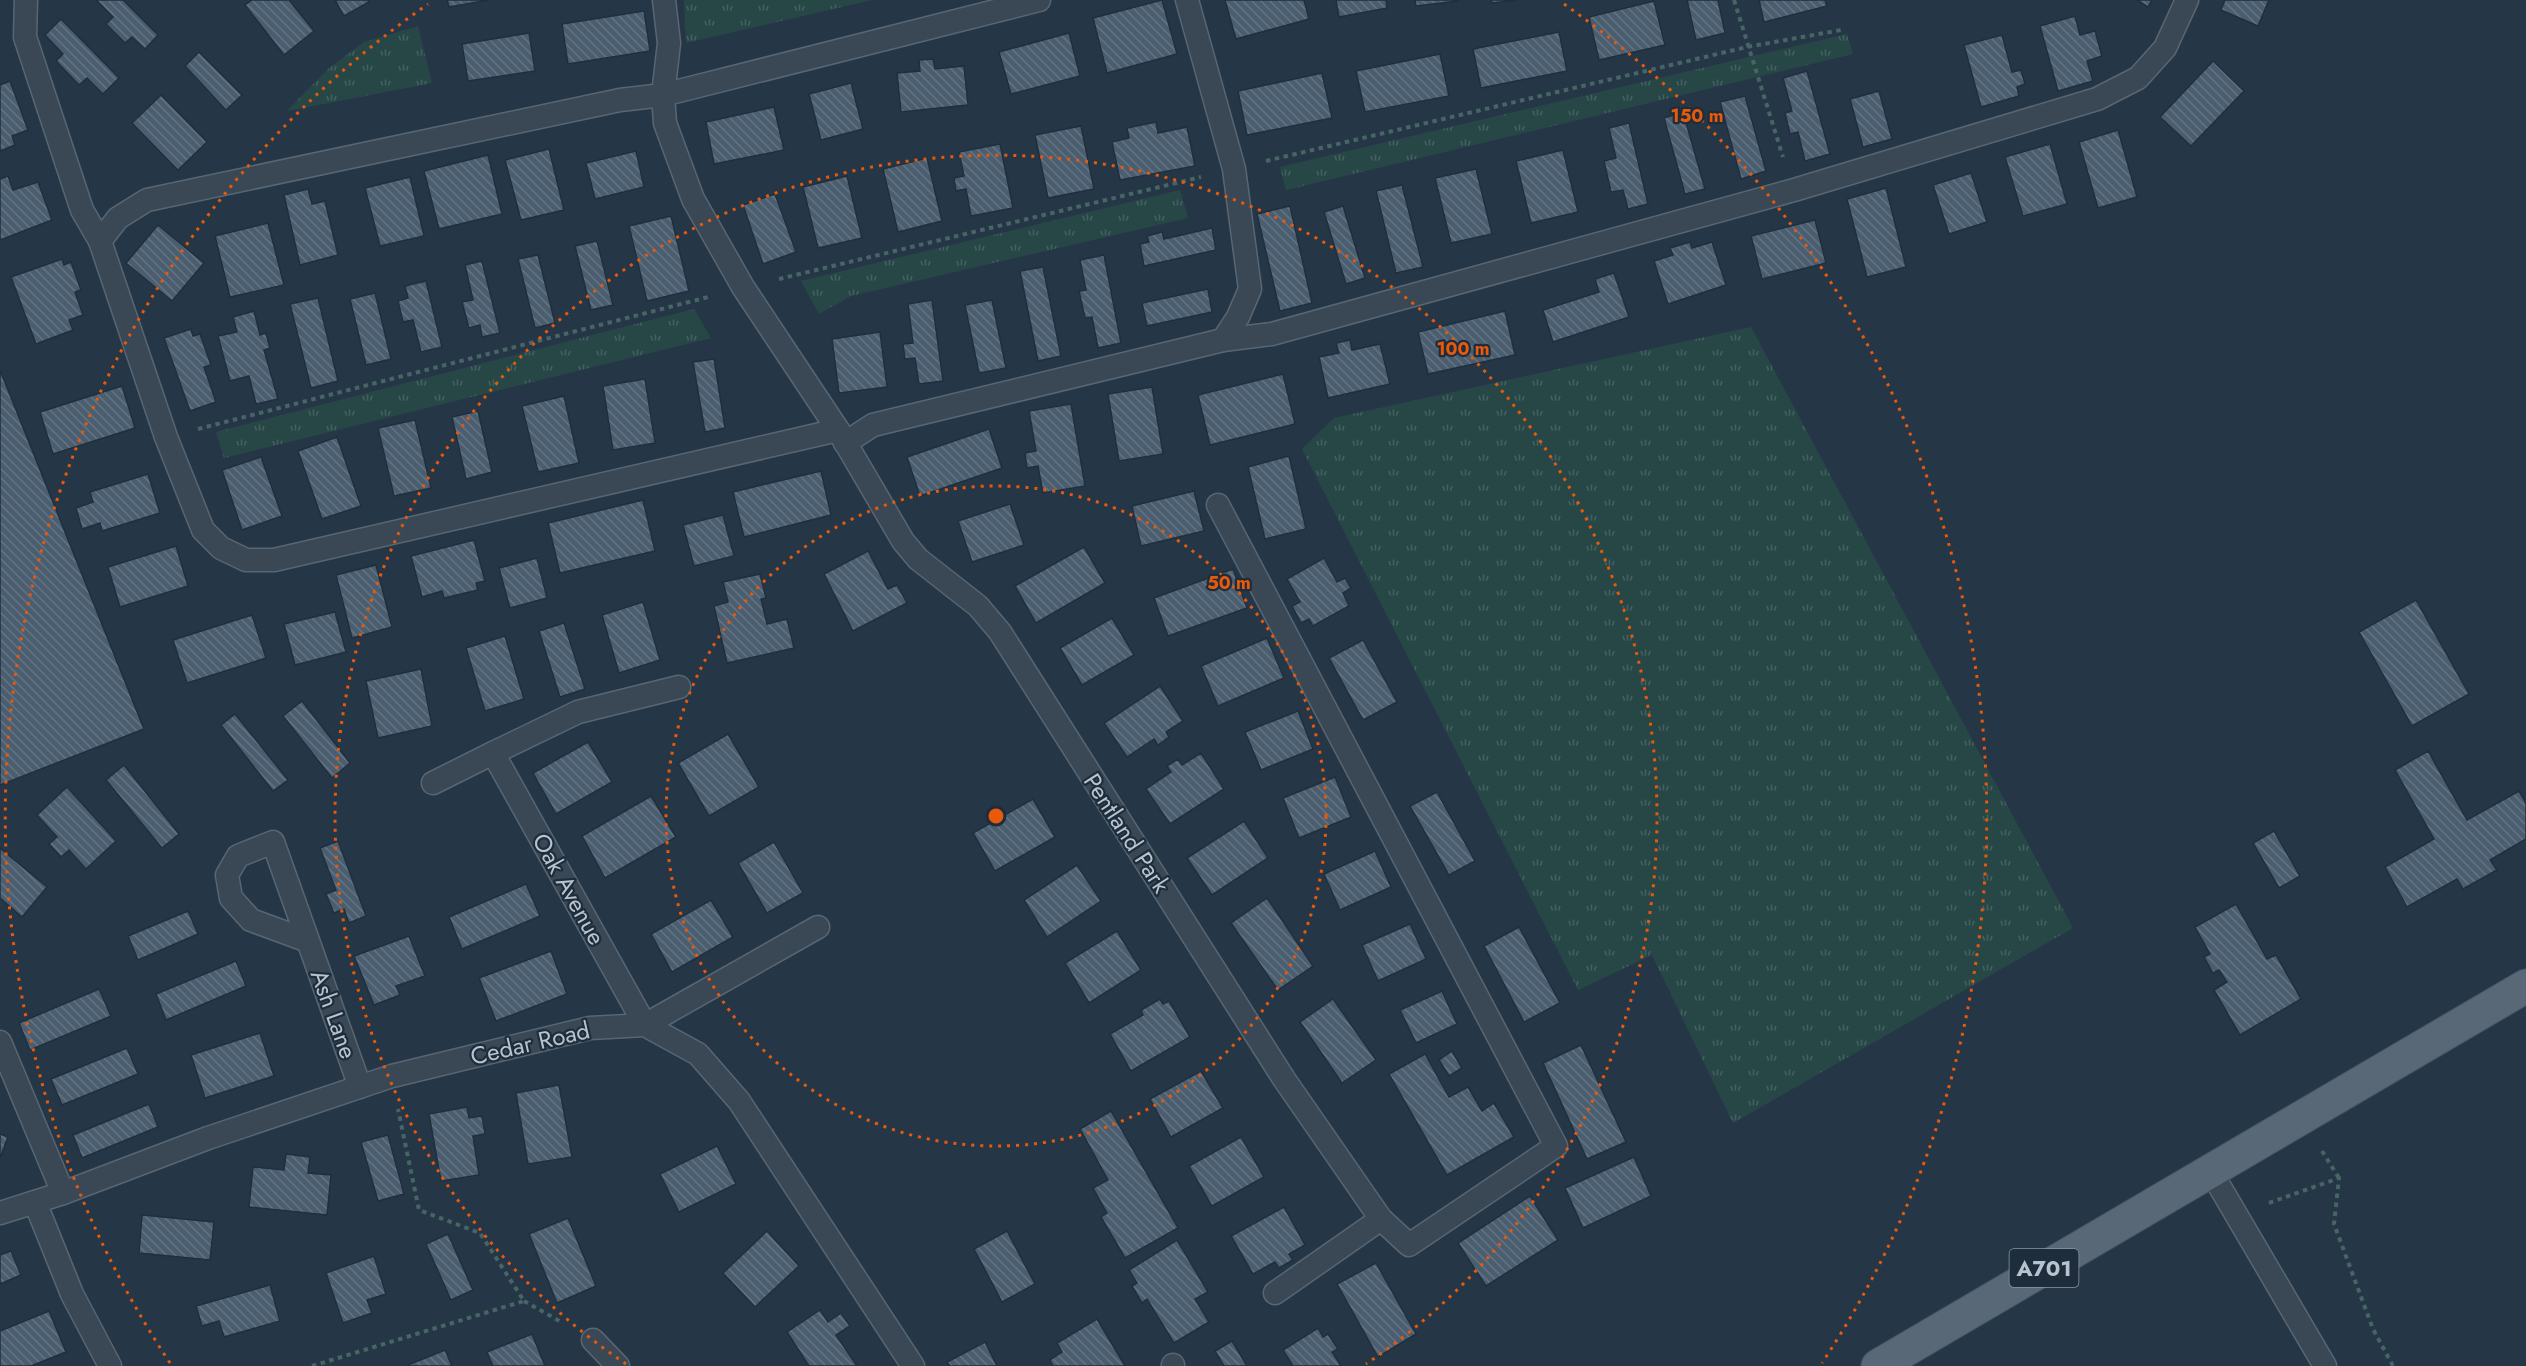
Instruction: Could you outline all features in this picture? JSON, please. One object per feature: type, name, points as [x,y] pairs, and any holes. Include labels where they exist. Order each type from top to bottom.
[{"type":"main road","name":"A701","points":[[1878,1366],[2526,986]]},
{"type":"lane","points":[[26,0],[25,38],[82,210],[100,241],[166,437],[203,530],[221,548],[246,560],[274,560],[842,437],[873,425],[1223,340],[1272,334],[1794,190],[2097,99],[2138,78],[2165,48],[2187,0]]},
{"type":"lane","name":"Pentland Park","points":[[664,0],[669,43],[663,95],[665,123],[693,199],[743,287],[842,437],[903,541],[918,559],[978,606],[1000,632],[1284,1079],[1381,1219],[1409,1245],[1556,1146],[1218,505]]},
{"type":"lane","points":[[100,241],[118,218],[147,200],[620,100],[663,95],[1039,0]]},
{"type":"lane","points":[[1187,0],[1234,169],[1250,289],[1238,317],[1223,340]]},
{"type":"lane","points":[[433,783],[578,712],[679,687]]},
{"type":"lane","name":"Oak Avenue","points":[[493,753],[645,1024]]},
{"type":"lane","points":[[645,1024],[818,927]]},
{"type":"lane","name":"Ash Lane","points":[[308,941],[360,1087]]},
{"type":"lane","points":[[645,1024],[698,1054],[739,1101],[913,1366]]},
{"type":"lane","name":"Cedar Road","points":[[0,1213],[63,1193],[207,1138],[392,1076],[590,1028],[645,1024]]},
{"type":"lane","points":[[0,1042],[63,1193]]},
{"type":"lane","points":[[2210,1170],[2325,1366]]},
{"type":"lane","points":[[34,1202],[72,1294],[110,1366]]},
{"type":"lane","points":[[1275,1293],[1381,1219]]},
{"type":"lane","points":[[592,1340],[618,1366]]},
{"type":"path","points":[[1734,0],[1794,190]]},
{"type":"path","points":[[166,437],[743,287],[1747,47],[1841,30]]},
{"type":"path","points":[[392,1076],[419,1210],[480,1233],[524,1301],[592,1340]]},
{"type":"path","points":[[2237,1215],[2339,1179],[2334,1224],[2373,1329],[2393,1366]]},
{"type":"path","points":[[312,1366],[524,1301]]},
{"type":"green space","points":[[684,0],[872,0],[686,43]]},
{"type":"green space","points":[[418,26],[432,83],[287,111],[329,68],[364,42]]},
{"type":"green space","points":[[1847,34],[1853,54],[1286,190],[1280,167]]},
{"type":"green space","points":[[1180,190],[1188,218],[851,296],[819,314],[801,281]]},
{"type":"green space","points":[[694,309],[711,338],[224,458],[216,432]]},
{"type":"green space","points":[[1751,327],[2073,928],[1733,1123],[1652,955],[1578,990],[1302,449],[1334,418]]},
{"type":"building","points":[[96,0],[123,0],[158,35],[145,49],[132,37],[125,43],[106,24],[113,17]]},
{"type":"building","points":[[252,0],[289,0],[314,31],[284,55],[245,5]]},
{"type":"building","points":[[335,0],[368,0],[369,2],[344,16]]},
{"type":"building","points":[[447,0],[489,0],[449,7]]},
{"type":"building","points":[[1162,0],[1177,54],[1107,73],[1093,18]]},
{"type":"building","points":[[1225,0],[1304,0],[1309,19],[1236,39]]},
{"type":"building","points":[[1336,0],[1386,0],[1387,8],[1339,17]]},
{"type":"building","points":[[1415,0],[1458,0],[1458,1],[1416,6]]},
{"type":"building","points":[[1491,0],[1517,0],[1492,3]]},
{"type":"building","points":[[1687,0],[1718,0],[1725,33],[1696,40]]},
{"type":"building","points":[[1759,0],[1825,0],[1827,6],[1764,22]]},
{"type":"building","points":[[2137,0],[2152,0],[2148,7]]},
{"type":"building","points":[[2225,0],[2269,0],[2258,26],[2221,10]]},
{"type":"building","points":[[1654,1],[1665,45],[1599,60],[1589,17]]},
{"type":"building","points":[[644,11],[650,51],[568,64],[562,24]]},
{"type":"building","points":[[2075,16],[2080,35],[2095,31],[2102,56],[2087,61],[2093,81],[2058,91],[2040,26]]},
{"type":"building","points":[[61,19],[119,78],[103,94],[87,78],[79,85],[56,61],[63,54],[45,35]]},
{"type":"building","points":[[1559,32],[1567,71],[1481,88],[1473,49]]},
{"type":"building","points":[[529,33],[535,71],[468,81],[462,44]]},
{"type":"building","points":[[1069,33],[1080,76],[1011,94],[999,52]]},
{"type":"building","points":[[2002,35],[2012,72],[2021,70],[2025,84],[2017,87],[2019,96],[1981,107],[1964,45]]},
{"type":"building","points":[[199,52],[242,95],[226,110],[185,66]]},
{"type":"building","points":[[1440,54],[1449,96],[1365,112],[1356,71]]},
{"type":"building","points":[[933,59],[935,69],[964,66],[968,105],[901,112],[897,73],[920,71],[919,60]]},
{"type":"building","points":[[2213,61],[2244,91],[2191,146],[2160,117]]},
{"type":"building","points":[[1807,71],[1830,154],[1805,161],[1798,132],[1790,134],[1785,113],[1792,111],[1783,78]]},
{"type":"building","points":[[1322,73],[1332,118],[1247,135],[1238,91]]},
{"type":"building","points":[[10,81],[28,130],[12,136],[15,145],[0,151],[0,85]]},
{"type":"building","points":[[851,83],[863,129],[821,140],[809,94]]},
{"type":"building","points":[[1879,91],[1892,139],[1863,147],[1850,99]]},
{"type":"building","points":[[161,95],[207,142],[178,170],[132,123]]},
{"type":"building","points":[[1745,96],[1766,171],[1741,179],[1720,102]]},
{"type":"building","points":[[774,107],[784,150],[714,164],[706,122]]},
{"type":"building","points":[[1683,112],[1705,189],[1685,194],[1664,118]]},
{"type":"building","points":[[1156,122],[1158,133],[1187,127],[1195,166],[1120,180],[1112,142],[1129,138],[1127,128]]},
{"type":"building","points":[[1629,123],[1648,204],[1628,209],[1623,190],[1611,192],[1604,161],[1616,158],[1609,128]]},
{"type":"building","points":[[1081,126],[1094,189],[1048,198],[1035,135]]},
{"type":"building","points":[[2118,130],[2137,197],[2098,208],[2079,142]]},
{"type":"building","points":[[1000,144],[1013,208],[971,216],[966,189],[956,191],[954,178],[964,176],[959,152]]},
{"type":"building","points":[[2050,144],[2067,204],[2023,216],[2005,157]]},
{"type":"building","points":[[549,149],[564,210],[521,220],[505,160]]},
{"type":"building","points":[[1563,150],[1578,212],[1531,223],[1516,161]]},
{"type":"building","points":[[636,151],[644,187],[595,199],[586,163]]},
{"type":"building","points":[[488,155],[502,214],[439,229],[424,171]]},
{"type":"building","points":[[927,158],[942,221],[898,232],[883,169]]},
{"type":"building","points":[[1476,169],[1492,234],[1451,243],[1435,178]]},
{"type":"building","points":[[1971,173],[1987,222],[1949,234],[1933,185]]},
{"type":"building","points":[[8,176],[13,190],[38,182],[52,220],[0,240],[0,179]]},
{"type":"building","points":[[847,176],[862,238],[818,248],[803,187]]},
{"type":"building","points":[[410,177],[424,236],[380,246],[365,188]]},
{"type":"building","points":[[1402,185],[1423,267],[1396,273],[1376,191]]},
{"type":"building","points":[[1886,188],[1906,267],[1867,277],[1847,199]]},
{"type":"building","points":[[308,189],[312,204],[325,201],[338,255],[300,265],[284,195]]},
{"type":"building","points":[[775,194],[796,252],[763,264],[743,205]]},
{"type":"building","points":[[1290,206],[1312,303],[1280,311],[1257,214]]},
{"type":"building","points":[[1343,206],[1365,278],[1346,284],[1324,212]]},
{"type":"building","points":[[671,216],[689,291],[647,301],[629,226]]},
{"type":"building","points":[[1815,220],[1826,263],[1762,279],[1751,236]]},
{"type":"building","points":[[268,223],[284,285],[230,297],[215,236]]},
{"type":"building","points":[[158,225],[204,263],[172,301],[126,263]]},
{"type":"building","points":[[1212,228],[1216,250],[1144,266],[1140,244],[1149,242],[1147,236],[1162,232],[1164,239]]},
{"type":"building","points":[[597,241],[613,305],[591,310],[575,246]]},
{"type":"building","points":[[1690,242],[1692,248],[1712,242],[1726,285],[1668,304],[1654,261],[1673,255],[1670,248]]},
{"type":"building","points":[[538,255],[555,323],[535,328],[518,259]]},
{"type":"building","points":[[1104,255],[1121,343],[1098,348],[1092,317],[1085,318],[1079,291],[1086,290],[1080,260]]},
{"type":"building","points":[[62,259],[64,265],[71,262],[81,290],[75,292],[83,315],[69,320],[73,330],[36,344],[11,277]]},
{"type":"building","points":[[482,261],[500,333],[482,337],[480,325],[469,328],[462,302],[473,300],[465,265]]},
{"type":"building","points":[[1043,267],[1061,356],[1038,361],[1020,271]]},
{"type":"building","points":[[1614,273],[1629,317],[1553,342],[1543,310],[1599,292],[1595,279]]},
{"type":"building","points":[[426,281],[442,347],[421,352],[413,320],[403,322],[398,301],[408,298],[405,286]]},
{"type":"building","points":[[1208,289],[1212,312],[1147,326],[1142,303]]},
{"type":"building","points":[[375,293],[391,359],[366,365],[350,299]]},
{"type":"building","points":[[318,298],[338,381],[311,388],[290,304]]},
{"type":"building","points":[[932,300],[943,381],[919,384],[915,358],[905,359],[903,344],[913,343],[908,304]]},
{"type":"building","points":[[992,300],[1006,368],[979,373],[965,305]]},
{"type":"building","points":[[254,311],[260,335],[266,333],[270,348],[264,350],[278,399],[256,404],[249,376],[230,381],[218,336],[237,332],[233,317]]},
{"type":"building","points":[[1505,311],[1515,355],[1428,374],[1418,332]]},
{"type":"building","points":[[191,329],[193,336],[200,334],[211,365],[204,367],[216,402],[190,411],[164,338]]},
{"type":"building","points":[[880,332],[887,387],[839,393],[832,339]]},
{"type":"building","points":[[1350,340],[1352,350],[1380,344],[1390,384],[1328,398],[1319,357],[1339,353],[1336,343]]},
{"type":"building","points":[[714,359],[725,428],[705,432],[693,362]]},
{"type":"building","points":[[0,370],[144,729],[0,785]]},
{"type":"building","points":[[1283,374],[1295,424],[1210,445],[1198,395]]},
{"type":"building","points":[[645,379],[655,443],[613,450],[603,386]]},
{"type":"building","points":[[122,386],[135,428],[53,454],[40,412]]},
{"type":"building","points":[[1152,387],[1163,454],[1119,461],[1108,394]]},
{"type":"building","points":[[564,396],[579,463],[538,472],[522,406]]},
{"type":"building","points":[[1071,404],[1085,486],[1043,493],[1038,466],[1027,468],[1025,453],[1036,451],[1029,411]]},
{"type":"building","points":[[478,411],[492,472],[466,479],[452,417]]},
{"type":"building","points":[[415,420],[431,488],[394,496],[378,428]]},
{"type":"building","points":[[989,429],[1002,468],[920,496],[907,457]]},
{"type":"building","points":[[337,437],[361,506],[322,519],[298,451]]},
{"type":"building","points":[[1289,456],[1306,529],[1265,539],[1248,467]]},
{"type":"building","points":[[261,457],[282,516],[242,530],[222,470]]},
{"type":"building","points":[[821,471],[831,515],[744,537],[733,492]]},
{"type":"building","points":[[148,474],[160,513],[102,531],[100,523],[82,529],[76,508],[93,502],[90,492]]},
{"type":"building","points":[[1194,491],[1204,531],[1141,546],[1132,506]]},
{"type":"building","points":[[643,500],[655,551],[560,573],[548,523]]},
{"type":"building","points":[[1010,504],[1024,545],[972,562],[958,521]]},
{"type":"building","points":[[723,515],[734,556],[694,566],[683,525]]},
{"type":"building","points":[[474,540],[485,581],[476,583],[478,590],[444,598],[442,591],[422,597],[411,556]]},
{"type":"building","points":[[176,546],[188,586],[120,607],[108,567]]},
{"type":"building","points":[[1084,547],[1105,583],[1036,623],[1015,586]]},
{"type":"building","points":[[868,551],[888,589],[897,585],[907,603],[853,631],[824,574]]},
{"type":"building","points":[[537,558],[547,598],[510,608],[499,568]]},
{"type":"building","points":[[1324,558],[1337,582],[1345,578],[1351,588],[1343,593],[1349,606],[1313,626],[1309,619],[1301,623],[1292,606],[1300,602],[1287,579]]},
{"type":"building","points":[[376,565],[392,627],[352,638],[336,575]]},
{"type":"building","points":[[1233,569],[1247,608],[1168,636],[1154,598]]},
{"type":"building","points":[[760,574],[766,598],[761,599],[767,624],[787,619],[794,648],[727,663],[714,606],[728,602],[723,582]]},
{"type":"building","points":[[2416,600],[2469,694],[2412,726],[2359,632]]},
{"type":"building","points":[[643,602],[660,660],[619,673],[602,615]]},
{"type":"building","points":[[335,612],[346,652],[295,665],[284,624]]},
{"type":"building","points":[[252,615],[266,658],[187,683],[173,640]]},
{"type":"building","points":[[1112,618],[1134,655],[1082,685],[1060,648]]},
{"type":"building","points":[[564,623],[585,689],[560,697],[539,631]]},
{"type":"building","points":[[505,636],[524,699],[485,711],[466,648]]},
{"type":"building","points":[[1267,638],[1284,678],[1218,706],[1201,666]]},
{"type":"building","points":[[1363,640],[1397,702],[1363,720],[1329,658]]},
{"type":"building","points":[[421,669],[432,726],[378,738],[366,681]]},
{"type":"building","points":[[1160,686],[1183,721],[1166,732],[1169,737],[1158,745],[1154,739],[1127,757],[1104,723]]},
{"type":"building","points":[[302,701],[350,763],[332,778],[283,716]]},
{"type":"building","points":[[1298,711],[1313,749],[1261,770],[1245,732]]},
{"type":"building","points":[[235,714],[288,780],[273,791],[221,725]]},
{"type":"building","points":[[728,734],[759,787],[709,816],[678,763]]},
{"type":"building","points":[[588,742],[612,782],[556,814],[533,773]]},
{"type":"building","points":[[2428,751],[2467,820],[2519,791],[2526,803],[2526,839],[2490,860],[2497,870],[2463,889],[2457,879],[2407,907],[2385,867],[2434,839],[2395,770]]},
{"type":"building","points":[[1201,753],[1224,789],[1170,824],[1146,789],[1171,772],[1167,766],[1178,759],[1182,765]]},
{"type":"building","points":[[124,765],[179,834],[162,848],[106,780]]},
{"type":"building","points":[[1335,777],[1351,817],[1299,838],[1283,798]]},
{"type":"building","points":[[67,787],[116,841],[86,869],[69,850],[61,857],[49,844],[57,837],[37,815]]},
{"type":"building","points":[[1437,792],[1475,861],[1449,875],[1410,806]]},
{"type":"building","points":[[651,796],[676,837],[605,878],[582,836]]},
{"type":"building","points":[[1033,799],[1055,837],[995,871],[973,833]]},
{"type":"building","points":[[1244,821],[1268,858],[1212,895],[1187,858]]},
{"type":"building","points":[[2274,831],[2300,876],[2279,888],[2253,843]]},
{"type":"building","points":[[338,841],[366,916],[349,923],[344,909],[334,913],[326,894],[336,890],[320,848]]},
{"type":"building","points":[[774,842],[803,893],[767,913],[738,863]]},
{"type":"building","points":[[0,848],[47,887],[22,917],[0,898]]},
{"type":"building","points":[[1375,851],[1391,887],[1340,910],[1324,874]]},
{"type":"building","points":[[1077,865],[1101,901],[1047,937],[1024,900]]},
{"type":"building","points":[[526,884],[540,916],[462,949],[449,917]]},
{"type":"building","points":[[1267,898],[1313,966],[1278,990],[1231,923]]},
{"type":"building","points":[[711,900],[733,937],[672,972],[651,934]]},
{"type":"building","points":[[2236,904],[2267,959],[2276,955],[2301,999],[2240,1035],[2214,990],[2227,982],[2219,970],[2213,973],[2204,957],[2210,954],[2195,927]]},
{"type":"building","points":[[188,911],[198,934],[138,960],[128,936]]},
{"type":"building","points":[[1410,924],[1426,959],[1378,981],[1362,945]]},
{"type":"building","points":[[1519,927],[1560,1003],[1524,1022],[1484,946]]},
{"type":"building","points":[[1117,931],[1141,970],[1089,1003],[1065,963]]},
{"type":"building","points":[[409,936],[425,976],[396,986],[400,995],[374,1005],[354,956]]},
{"type":"building","points":[[551,951],[567,994],[496,1021],[479,978]]},
{"type":"building","points":[[236,961],[246,986],[166,1020],[156,994]]},
{"type":"building","points":[[99,989],[111,1016],[30,1050],[19,1023]]},
{"type":"building","points":[[1442,991],[1457,1024],[1416,1043],[1400,1010]]},
{"type":"building","points":[[1160,999],[1163,1004],[1169,1001],[1190,1037],[1131,1071],[1110,1034],[1143,1015],[1141,1010]]},
{"type":"building","points":[[1333,999],[1376,1060],[1342,1083],[1300,1022]]},
{"type":"building","points":[[260,1033],[274,1076],[205,1098],[191,1055]]},
{"type":"building","points":[[1581,1045],[1626,1142],[1587,1159],[1543,1063]]},
{"type":"building","points":[[127,1048],[138,1074],[62,1105],[51,1079]]},
{"type":"building","points":[[1452,1051],[1462,1068],[1449,1076],[1439,1060]]},
{"type":"building","points":[[1425,1054],[1449,1097],[1468,1087],[1482,1111],[1494,1103],[1514,1137],[1447,1175],[1389,1074]]},
{"type":"building","points":[[1201,1071],[1223,1108],[1171,1137],[1150,1099]]},
{"type":"building","points":[[559,1085],[572,1157],[528,1164],[516,1093]]},
{"type":"building","points":[[149,1104],[158,1127],[82,1158],[73,1135]]},
{"type":"building","points":[[467,1107],[469,1118],[482,1116],[485,1134],[473,1136],[479,1175],[441,1181],[429,1114]]},
{"type":"building","points":[[1111,1111],[1178,1228],[1125,1258],[1101,1217],[1107,1213],[1093,1188],[1108,1180],[1080,1129]]},
{"type":"building","points":[[0,1134],[8,1137],[0,1158]]},
{"type":"building","points":[[388,1135],[404,1194],[378,1201],[361,1142]]},
{"type":"building","points":[[1241,1137],[1264,1177],[1212,1206],[1189,1166]]},
{"type":"building","points":[[717,1146],[736,1184],[679,1212],[660,1174]]},
{"type":"building","points":[[286,1154],[310,1157],[308,1173],[331,1175],[327,1215],[249,1207],[253,1167],[284,1170]]},
{"type":"building","points":[[1634,1157],[1651,1196],[1583,1228],[1565,1188]]},
{"type":"building","points":[[1530,1196],[1558,1240],[1486,1286],[1458,1243]]},
{"type":"building","points":[[1284,1207],[1305,1245],[1289,1254],[1293,1260],[1279,1268],[1275,1262],[1253,1274],[1231,1236]]},
{"type":"building","points":[[142,1215],[214,1222],[210,1260],[139,1253]]},
{"type":"building","points":[[568,1218],[596,1286],[557,1303],[529,1234]]},
{"type":"building","points":[[767,1231],[799,1266],[755,1307],[723,1273]]},
{"type":"building","points":[[1007,1231],[1035,1284],[1002,1302],[974,1249]]},
{"type":"building","points":[[448,1234],[473,1290],[451,1300],[426,1244]]},
{"type":"building","points":[[1177,1240],[1208,1292],[1195,1299],[1209,1322],[1174,1343],[1147,1299],[1142,1303],[1132,1286],[1137,1283],[1129,1270]]},
{"type":"building","points":[[11,1251],[21,1275],[0,1284],[0,1255]]},
{"type":"building","points":[[374,1256],[386,1294],[367,1300],[372,1313],[343,1323],[326,1273]]},
{"type":"building","points":[[1376,1263],[1416,1334],[1378,1357],[1337,1284]]},
{"type":"building","points":[[270,1285],[280,1321],[224,1337],[219,1321],[202,1326],[196,1306]]},
{"type":"building","points":[[820,1310],[828,1322],[841,1313],[850,1326],[836,1335],[857,1366],[809,1366],[787,1332]]},
{"type":"building","points":[[49,1311],[66,1352],[31,1366],[0,1366],[0,1331]]},
{"type":"building","points":[[1097,1319],[1125,1366],[1053,1366],[1050,1360],[1062,1352],[1057,1343]]},
{"type":"building","points":[[1318,1328],[1323,1337],[1328,1334],[1338,1349],[1332,1352],[1341,1366],[1293,1366],[1283,1350]]},
{"type":"building","points":[[532,1334],[545,1366],[493,1366],[487,1352]]},
{"type":"building","points":[[1232,1341],[1247,1366],[1224,1366],[1215,1351]]},
{"type":"building","points":[[985,1342],[997,1366],[950,1366],[947,1362]]},
{"type":"building","points":[[445,1350],[452,1366],[408,1366],[408,1365]]}]
